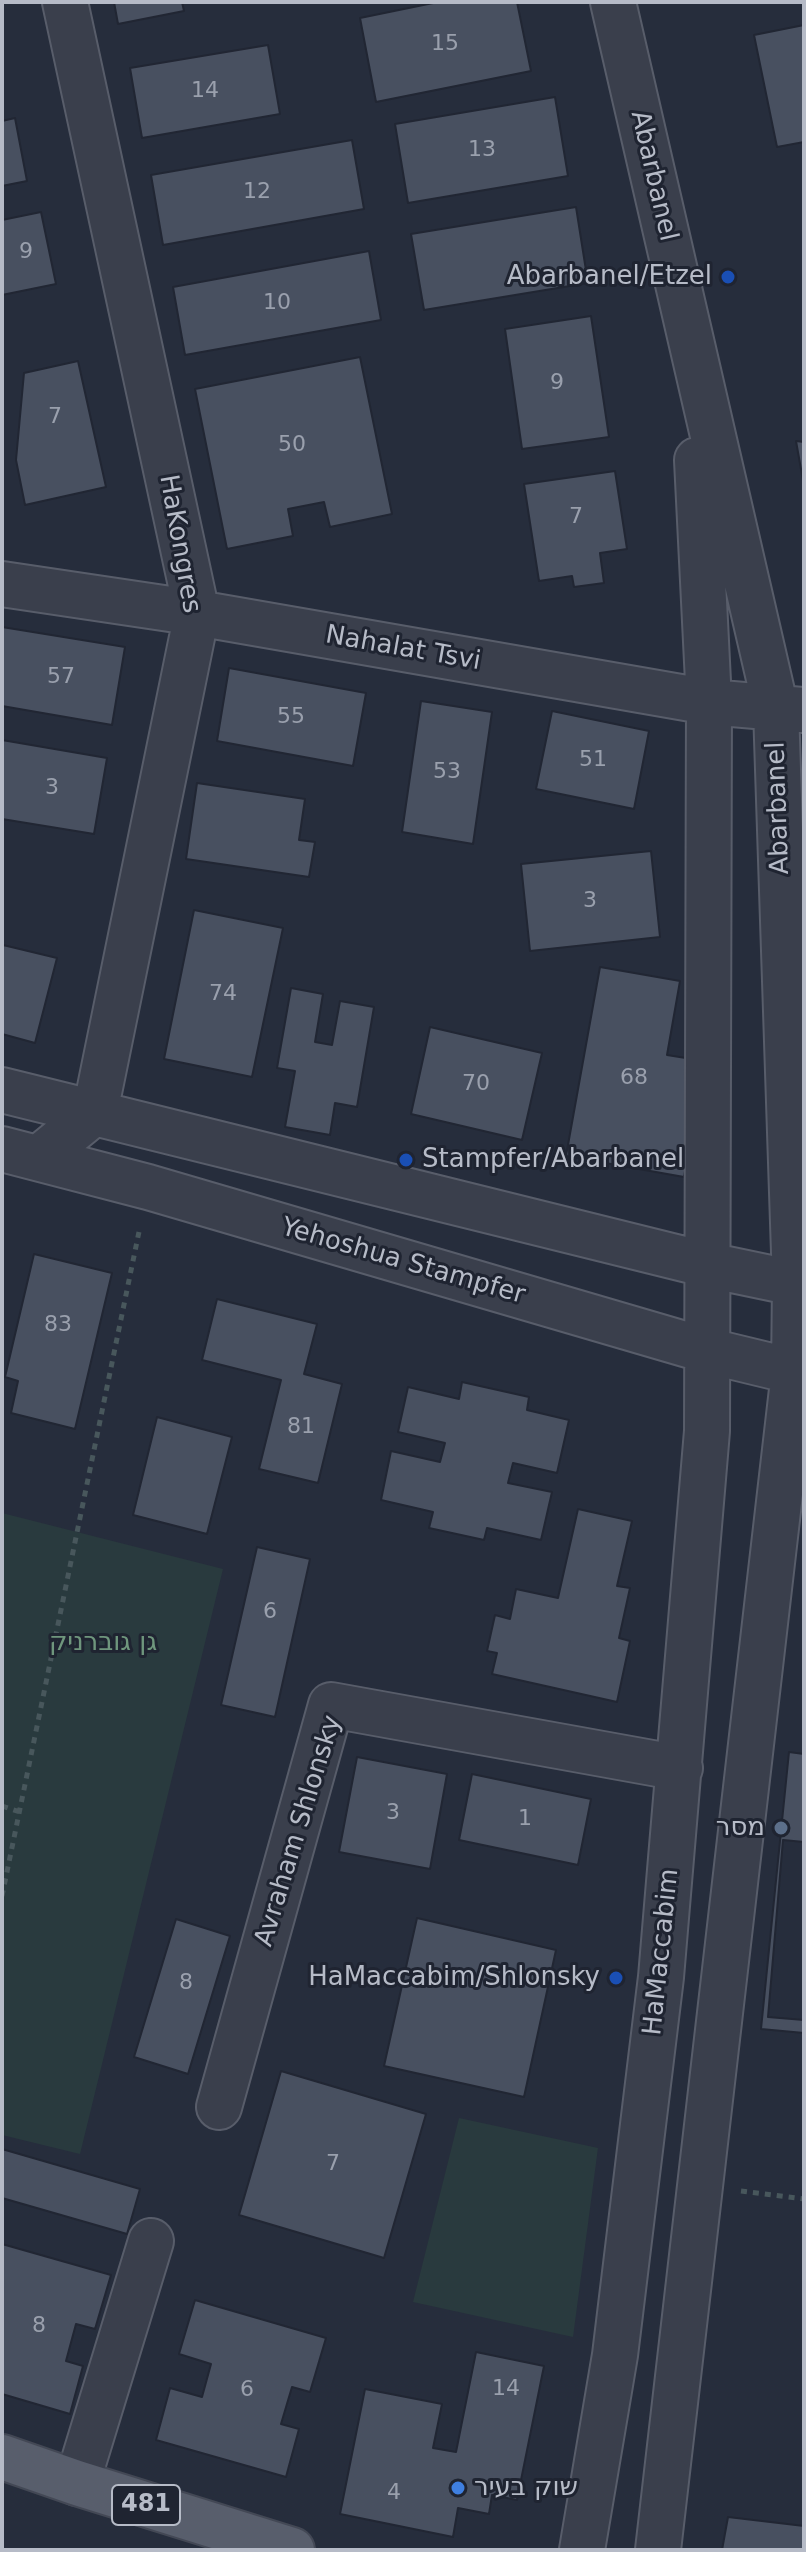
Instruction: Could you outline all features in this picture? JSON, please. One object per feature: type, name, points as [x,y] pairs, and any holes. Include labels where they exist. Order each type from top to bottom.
[{"type":"main road","name":"481","points":[[2,2457],[292,2550]]},
{"type":"street","name":"HaKongres","points":[[65,2],[197,613],[95,1112]]},
{"type":"street","name":"Abarbanel","points":[[613,2],[692,350],[790,710],[799,1373]]},
{"type":"street","name":"Abarbanel","points":[[692,350],[709,702],[708,1265],[705,1350]]},
{"type":"street","name":"Nahalat Tsvi","points":[[2,584],[197,613],[709,702],[790,710]]},
{"type":"street","points":[[2,1090],[708,1265],[799,1284]]},
{"type":"street","points":[[21,1153],[95,1112]]},
{"type":"street","name":"Yehoshua Stampfer","points":[[21,1153],[148,1187],[705,1350],[799,1373]]},
{"type":"street","name":"HaMaccabim","points":[[582,2550],[615,2355],[661,1977],[707,1431],[705,1350]]},
{"type":"street","points":[[658,2550],[772,1567],[799,1373]]},
{"type":"street","points":[[772,1567],[804,1511]]},
{"type":"street","name":"Avraham Shlonsky","points":[[219,2107],[331,1705],[680,1768]]},
{"type":"street","points":[[77,2483],[151,2241]]},
{"type":"path","points":[[2,1896],[148,1187]]},
{"type":"path","points":[[2,1806],[20,1812]]},
{"type":"path","points":[[700,2186],[804,2199]]},
{"type":"green space","name":"גן גוברניק","points":[[2,1513],[223,1569],[80,2154],[2,2135]]},
{"type":"green space","points":[[459,2118],[598,2148],[573,2337],[413,2302]]},
{"type":"building","points":[[114,2],[182,2],[184,11],[118,24]]},
{"type":"building","points":[[438,2],[517,2],[531,71],[376,102],[360,18]]},
{"type":"building","points":[[804,25],[804,142],[777,147],[754,35]]},
{"type":"building","points":[[268,45],[280,114],[142,138],[130,68]]},
{"type":"building","points":[[555,97],[568,176],[408,203],[395,124]]},
{"type":"building","points":[[15,118],[27,181],[2,186],[2,121]]},
{"type":"building","points":[[352,140],[364,209],[163,245],[151,175]]},
{"type":"building","points":[[576,207],[588,283],[424,310],[411,234]]},
{"type":"building","points":[[41,212],[56,284],[2,295],[2,220]]},
{"type":"building","points":[[369,251],[381,320],[185,355],[173,287]]},
{"type":"building","points":[[591,316],[609,437],[522,449],[505,329]]},
{"type":"building","points":[[360,357],[392,514],[330,527],[324,502],[288,509],[293,536],[227,549],[195,389]]},
{"type":"building","points":[[78,361],[106,487],[25,505],[16,460],[24,373]]},
{"type":"building","points":[[796,441],[804,442],[804,486]]},
{"type":"building","points":[[615,471],[627,549],[600,553],[604,583],[574,587],[572,576],[539,581],[524,484]]},
{"type":"building","points":[[2,627],[125,647],[112,725],[2,706]]},
{"type":"building","points":[[229,668],[366,693],[353,766],[217,741]]},
{"type":"building","points":[[421,701],[492,712],[473,844],[402,832]]},
{"type":"building","points":[[552,711],[649,731],[634,809],[536,789]]},
{"type":"building","points":[[2,740],[107,758],[94,834],[2,819]]},
{"type":"building","points":[[197,783],[305,799],[299,840],[315,842],[309,877],[186,859]]},
{"type":"building","points":[[651,851],[660,937],[530,951],[521,864]]},
{"type":"building","points":[[194,910],[283,928],[252,1077],[164,1059]]},
{"type":"building","points":[[3,945],[57,958],[35,1043],[2,1034]]},
{"type":"building","points":[[600,967],[680,981],[667,1055],[692,1059],[685,1097],[697,1099],[684,1177],[566,1156]]},
{"type":"building","points":[[291,988],[323,994],[315,1042],[332,1045],[340,1001],[374,1007],[357,1107],[335,1103],[330,1135],[285,1127],[295,1071],[277,1068]]},
{"type":"building","points":[[430,1027],[542,1053],[522,1140],[411,1114]]},
{"type":"building","points":[[34,1254],[112,1273],[75,1429],[11,1413],[18,1381],[5,1377]]},
{"type":"building","points":[[217,1299],[317,1324],[304,1374],[342,1384],[318,1483],[259,1469],[281,1380],[202,1360]]},
{"type":"building","points":[[462,1382],[529,1397],[527,1410],[569,1420],[557,1473],[513,1463],[508,1483],[552,1492],[541,1540],[487,1528],[484,1540],[429,1528],[433,1512],[381,1500],[391,1451],[440,1462],[445,1443],[398,1432],[408,1387],[459,1399]]},
{"type":"building","points":[[157,1417],[232,1437],[207,1534],[133,1515]]},
{"type":"building","points":[[578,1509],[632,1521],[617,1586],[630,1588],[619,1638],[630,1641],[617,1702],[492,1674],[497,1653],[487,1651],[495,1615],[510,1619],[516,1589],[558,1598]]},
{"type":"building","points":[[257,1547],[310,1559],[275,1717],[221,1705]]},
{"type":"building","points":[[789,1752],[804,1754],[804,2033],[761,2029]]},
{"type":"building","points":[[357,1757],[447,1774],[430,1869],[339,1852]]},
{"type":"building","points":[[472,1774],[591,1799],[578,1865],[459,1840]]},
{"type":"building","points":[[783,1840],[804,1842],[804,2020],[768,2017]]},
{"type":"building","points":[[417,1918],[556,1950],[524,2097],[384,2066]]},
{"type":"building","points":[[176,1919],[230,1936],[188,2074],[134,2057]]},
{"type":"building","points":[[281,2071],[426,2114],[384,2258],[239,2215]]},
{"type":"building","points":[[2,2149],[140,2189],[127,2234],[2,2198]]},
{"type":"building","points":[[2,2244],[111,2275],[95,2329],[76,2324],[66,2361],[83,2366],[70,2414],[2,2394]]},
{"type":"building","points":[[195,2300],[326,2338],[310,2392],[292,2387],[281,2424],[299,2429],[286,2477],[156,2440],[170,2388],[202,2397],[211,2364],[179,2354]]},
{"type":"building","points":[[476,2352],[544,2366],[517,2500],[492,2495],[489,2514],[458,2508],[453,2537],[340,2514],[365,2389],[442,2404],[433,2448],[456,2452]]},
{"type":"building","points":[[728,2517],[804,2526],[804,2550],[722,2550]]},
{"type":"place","name":"Abarbanel/Etzel","points":[[728,277]]},
{"type":"place","name":"Stampfer/Abarbanel","points":[[406,1160]]},
{"type":"place","name":"מסר","points":[[781,1828]]},
{"type":"place","name":"HaMaccabim/Shlonsky","points":[[616,1978]]},
{"type":"place","name":"שוק בעיר","points":[[458,2488]]}]
